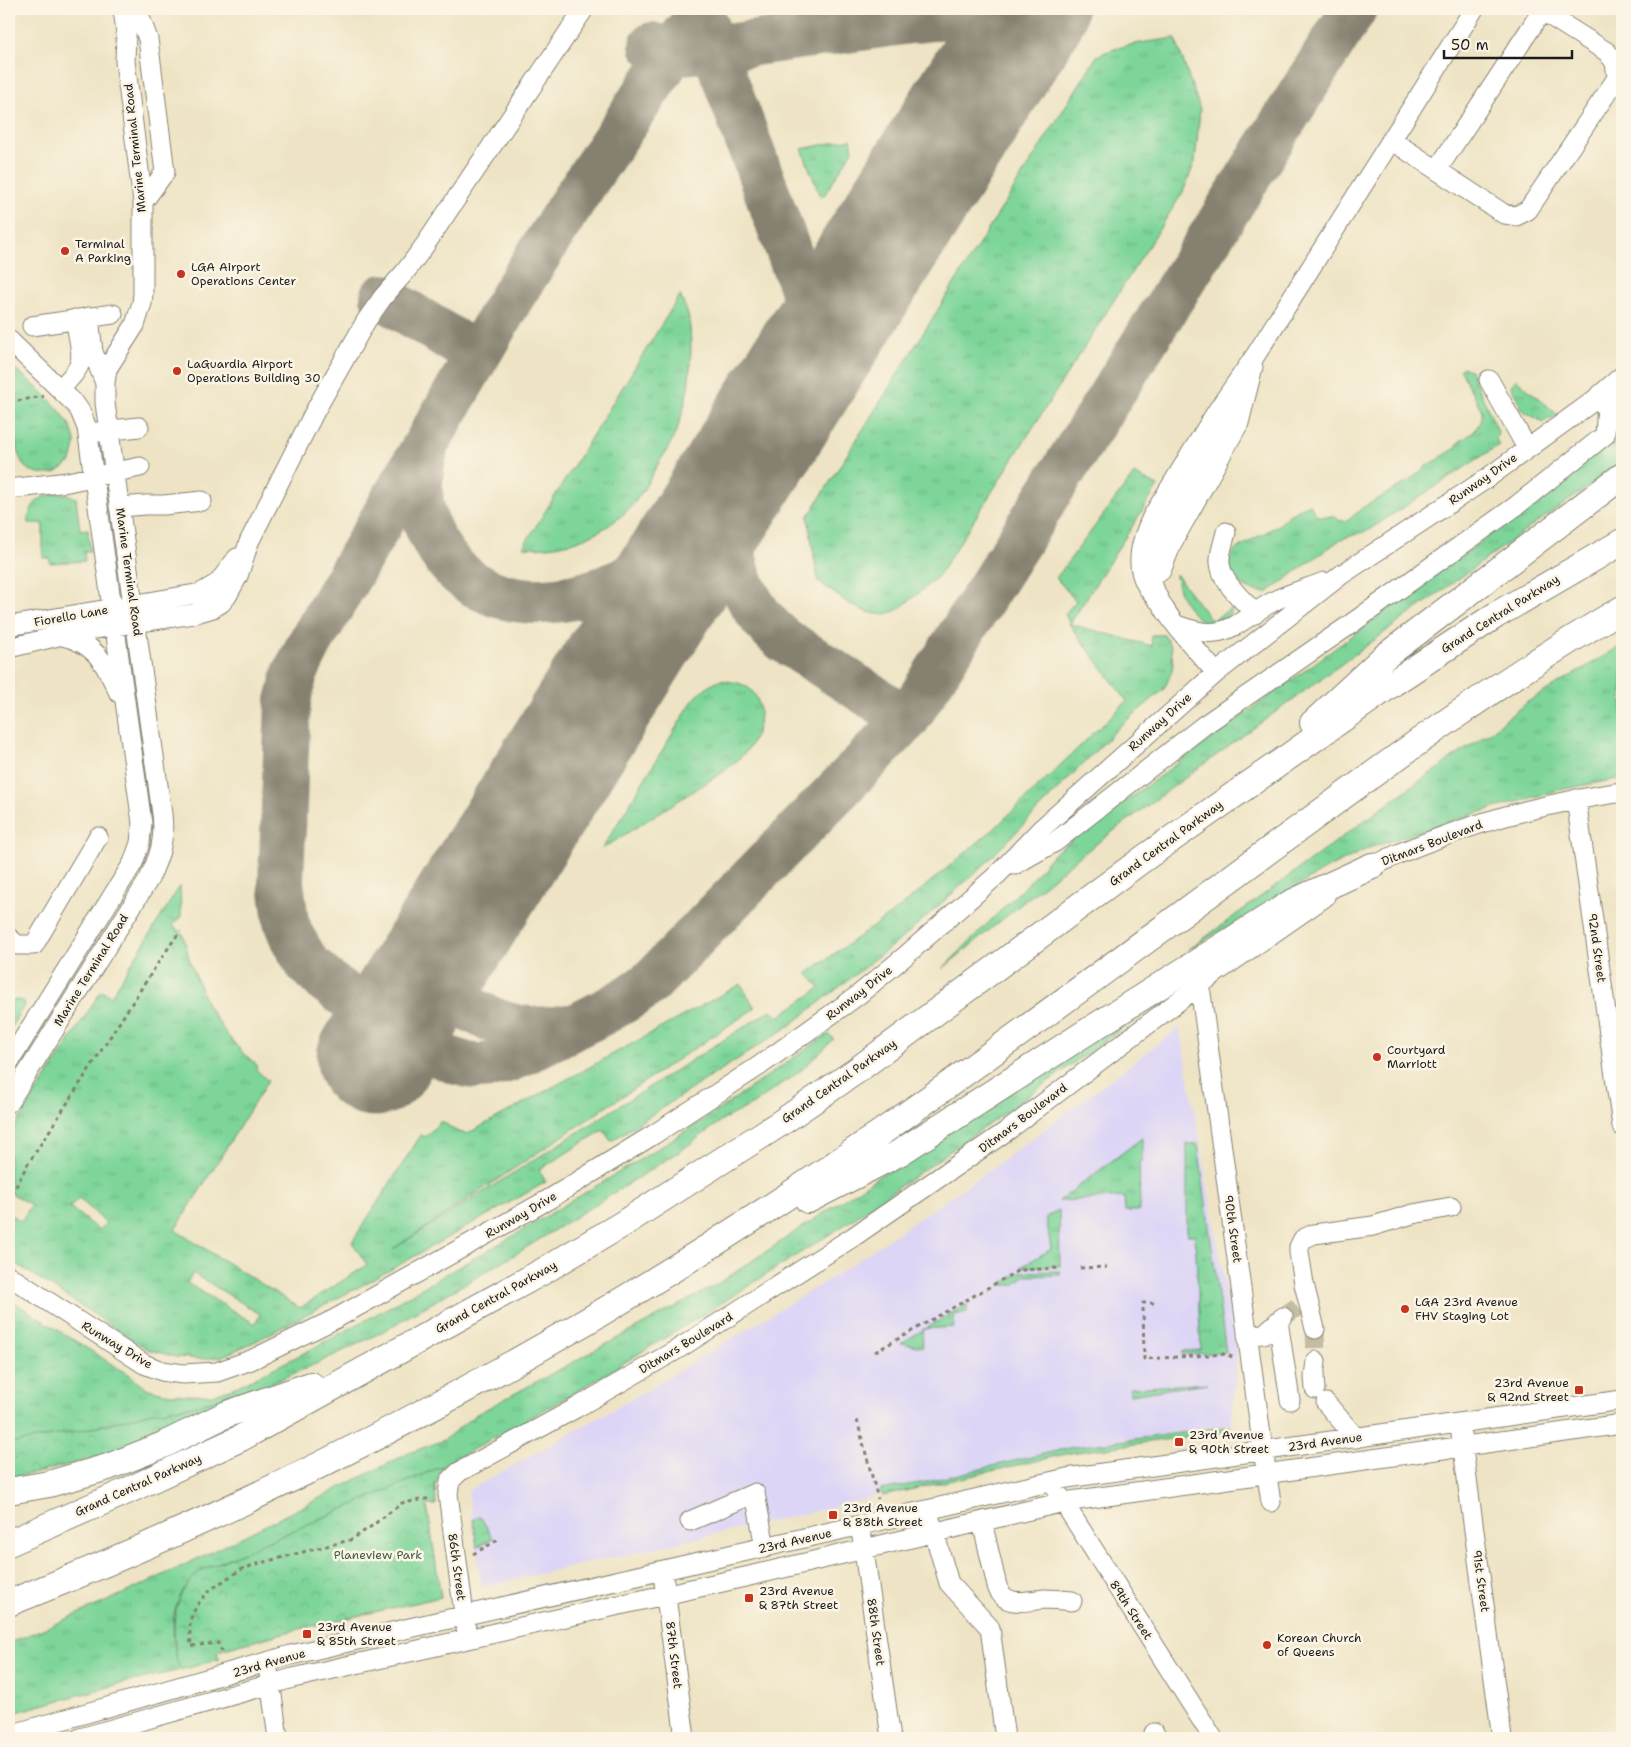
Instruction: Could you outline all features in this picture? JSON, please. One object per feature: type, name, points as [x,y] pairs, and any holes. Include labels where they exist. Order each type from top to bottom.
[{"type":"highway","points":[[1243,787],[1267,767],[1368,671],[1540,537],[1622,476]]},
{"type":"highway","points":[[1470,593],[1622,493]]},
{"type":"highway","name":"Grand Central Parkway","points":[[9,1542],[128,1491],[241,1438],[540,1273],[613,1229],[779,1124],[903,1037],[1074,909],[1243,787],[1393,683],[1496,615],[1622,542]]},
{"type":"highway","points":[[9,1603],[132,1552],[303,1474],[524,1358],[632,1295],[797,1190],[900,1120],[1464,709],[1523,669],[1622,609]]},
{"type":"highway","points":[[685,1262],[899,1153],[1291,903],[1372,866]]},
{"type":"highway","points":[[9,1491],[56,1482],[108,1467],[163,1445],[227,1414],[378,1362]]},
{"type":"street","name":"Marine Terminal Road","points":[[9,1102],[149,879],[163,843],[163,823],[105,403],[105,383],[110,363],[130,334],[142,303],[142,202],[125,61],[126,33],[123,9]]},
{"type":"street","points":[[137,9],[148,39],[165,172],[142,202]]},
{"type":"street","points":[[249,542],[306,427],[366,321],[382,297],[405,272],[425,245],[584,9]]},
{"type":"street","points":[[1216,672],[1144,583],[1139,567],[1141,547],[1146,530],[1152,517],[1217,411],[1255,356],[1474,9]]},
{"type":"street","points":[[1391,140],[1504,214],[1516,216],[1528,210],[1617,78],[1615,62],[1607,52],[1541,10],[1437,170]]},
{"type":"street","points":[[32,326],[113,314]]},
{"type":"street","points":[[82,318],[105,383]]},
{"type":"street","points":[[55,392],[77,369],[80,363],[82,318]]},
{"type":"street","name":"Marine Terminal Road","points":[[9,340],[55,392],[80,411],[88,433],[142,818],[140,843],[133,863],[9,1062]]},
{"type":"street","points":[[1160,602],[1158,584],[1166,555],[1239,424],[1255,356]]},
{"type":"street","name":"Runway Drive","points":[[9,1276],[144,1364],[178,1373],[200,1374],[217,1372],[239,1365],[335,1320],[427,1269],[551,1198],[684,1116],[808,1033],[857,996],[998,874],[1041,829],[1216,672],[1341,575],[1486,479],[1592,402],[1622,376]]},
{"type":"street","points":[[1489,380],[1527,448]]},
{"type":"street","points":[[998,874],[1055,842],[1203,726],[1348,626],[1516,506],[1604,435],[1608,389]]},
{"type":"street","points":[[88,433],[139,427]]},
{"type":"street","points":[[9,489],[94,477],[140,467]]},
{"type":"street","points":[[119,507],[146,504],[164,505],[202,500]]},
{"type":"street","points":[[1226,532],[1220,562],[1222,574],[1231,588],[1255,614]]},
{"type":"street","name":"Fiorello Lane","points":[[9,648],[64,636],[114,617],[133,604],[201,593],[212,588],[223,577],[249,542]]},
{"type":"street","name":"Fiorello Lane","points":[[9,626],[114,617],[136,623],[198,613],[213,608],[227,596],[238,576],[249,542]]},
{"type":"street","points":[[1177,625],[1190,630],[1215,633],[1229,630],[1276,601],[1341,575]]},
{"type":"street","points":[[64,636],[84,643],[96,653],[109,672],[125,705]]},
{"type":"street","name":"Ditmars Boulevard","points":[[442,1496],[450,1481],[459,1472],[678,1349],[899,1206],[1010,1128],[1283,926],[1372,866],[1458,830],[1521,811],[1576,799],[1622,792]]},
{"type":"street","name":"92nd Street","points":[[1576,799],[1622,1126]]},
{"type":"street","points":[[9,938],[16,945],[34,945],[98,837]]},
{"type":"street","name":"90th Street","points":[[1200,986],[1271,1502]]},
{"type":"street","points":[[45,1004],[63,1016]]},
{"type":"street","points":[[1315,1328],[1304,1284],[1299,1247],[1306,1237],[1314,1234],[1373,1226],[1413,1214],[1451,1207]]},
{"type":"street","points":[[1247,1335],[1264,1334],[1286,1315],[1302,1297],[1304,1284]]},
{"type":"street","points":[[1286,1315],[1290,1400]]},
{"type":"street","points":[[1316,1361],[1314,1377],[1320,1396],[1356,1438]]},
{"type":"street","name":"23rd Avenue","points":[[9,1735],[291,1655],[1050,1482],[1086,1475],[1622,1400]]},
{"type":"street","name":"91st Street","points":[[1460,1423],[1502,1738]]},
{"type":"street","name":"23rd Avenue","points":[[80,1738],[293,1678],[666,1595],[1064,1502],[1622,1424]]},
{"type":"street","name":"89th Street","points":[[1050,1482],[1213,1738]]},
{"type":"street","points":[[690,1521],[755,1493],[765,1548]]},
{"type":"street","name":"86th Street","points":[[442,1496],[457,1563],[467,1640]]},
{"type":"street","points":[[927,1511],[949,1583],[990,1628],[1006,1738]]},
{"type":"street","points":[[982,1522],[997,1586],[1002,1596],[1011,1602],[1046,1599],[1072,1602]]},
{"type":"street","name":"88th Street","points":[[860,1526],[891,1738]]},
{"type":"street","name":"87th Street","points":[[662,1571],[685,1738]]},
{"type":"street","points":[[268,1662],[278,1738]]},
{"type":"path","points":[[10,402],[55,392]]},
{"type":"path","points":[[12,1194],[31,1158],[180,931]]},
{"type":"path","points":[[1080,1268],[1107,1267]]},
{"type":"path","points":[[875,1352],[1019,1270],[1060,1268]]},
{"type":"path","points":[[1154,1303],[1143,1303],[1144,1359],[1222,1354],[1251,1362]]},
{"type":"path","points":[[857,1420],[878,1499]]},
{"type":"path","points":[[222,1652],[218,1643],[192,1646],[190,1620],[197,1605],[209,1591],[242,1569],[350,1540],[369,1528],[402,1502],[442,1496]]},
{"type":"path","points":[[457,1563],[498,1540]]},
{"type":"shaded area","points":[[1180,1027],[1237,1354],[1231,1424],[1069,1448],[825,1509],[482,1587],[468,1491],[646,1391],[833,1277],[1000,1163]]},
{"type":"green space","points":[[1175,38],[1200,109],[1195,162],[1183,192],[939,575],[900,608],[889,613],[878,614],[868,612],[846,602],[818,581],[808,517],[1097,56],[1125,46]]},
{"type":"green space","points":[[851,139],[853,150],[823,197],[819,194],[802,149]]},
{"type":"green space","points":[[680,295],[687,311],[690,333],[691,348],[687,395],[679,424],[672,440],[643,490],[635,502],[612,523],[585,538],[554,546],[539,548],[523,547]]},
{"type":"green space","points":[[9,364],[49,399],[67,421],[73,432],[75,448],[71,462],[55,473],[44,474],[31,471],[25,467],[20,459],[12,418]]},
{"type":"green space","points":[[1463,367],[1470,370],[1496,427],[1498,433],[1496,439],[1499,445],[1367,531],[1341,539],[1268,592],[1259,592],[1237,582],[1232,575],[1228,562],[1235,550],[1280,524],[1289,515],[1309,504],[1317,516],[1335,517],[1340,521],[1349,520],[1362,508],[1409,481],[1428,465],[1455,449],[1459,442],[1471,434],[1480,423],[1482,411],[1460,369]]},
{"type":"green space","points":[[1516,379],[1558,415],[1543,422],[1523,411],[1511,386]]},
{"type":"green space","points":[[1622,421],[1622,464],[1536,523],[1155,800],[1076,859],[942,969],[1033,878],[1053,854],[1518,515],[1611,442]]},
{"type":"green space","points":[[1134,474],[1158,486],[1070,624],[1152,646],[1151,635],[1164,635],[1171,647],[1173,663],[1172,671],[1164,689],[1120,726],[983,866],[907,934],[792,1024],[611,1141],[603,1130],[539,1170],[546,1182],[374,1279],[256,1341],[221,1357],[201,1359],[176,1357],[147,1349],[9,1259],[9,1214],[21,1221],[31,1205],[9,1192],[9,1136],[101,991],[111,996],[180,886],[181,916],[173,926],[183,934],[190,962],[207,1005],[228,1036],[257,1065],[256,1069],[268,1081],[175,1230],[300,1308],[367,1265],[352,1242],[421,1135],[425,1137],[441,1121],[458,1132],[467,1134],[741,984],[755,1008],[393,1249],[771,1010],[778,1017],[820,988],[807,973],[898,909],[996,827],[1127,701],[1070,625],[1065,614],[1076,601],[1056,578]],"holes":[[[79,1198],[106,1223],[98,1230],[70,1207]],[[193,1273],[260,1314],[255,1324],[187,1283]]]},
{"type":"green space","points":[[56,493],[67,494],[76,498],[80,530],[88,529],[90,551],[84,551],[85,561],[50,563],[50,558],[43,558],[43,523],[28,523],[33,506],[44,497]]},
{"type":"green space","points":[[1176,574],[1212,621],[1234,606],[1226,618],[1217,624],[1208,623],[1198,618],[1183,599]]},
{"type":"green space","points":[[1622,645],[1622,778],[1559,790],[1470,815],[1369,848],[1330,867],[1188,950],[1412,786],[1489,733],[1526,703]]},
{"type":"green space","points":[[721,680],[744,685],[755,695],[758,702],[760,709],[759,725],[754,740],[747,750],[722,773],[602,849],[693,700],[705,688]]},
{"type":"green space","points":[[9,1001],[23,1001],[24,1006],[9,1030]]},
{"type":"green space","points":[[1126,1016],[1136,1018],[852,1220],[578,1391],[443,1466],[218,1563],[199,1573],[184,1589],[174,1615],[174,1644],[181,1670],[119,1684],[9,1714],[9,1643],[161,1576],[409,1453],[444,1440],[475,1415],[716,1285],[915,1152]]},
{"type":"green space","points":[[828,1034],[834,1039],[802,1070],[753,1104],[724,1119],[679,1152],[516,1254],[380,1333],[261,1388],[193,1406],[153,1412],[84,1430],[9,1444],[9,1299],[129,1375],[145,1388],[164,1393],[212,1395],[238,1386],[306,1352],[375,1315],[518,1233],[714,1113]]},
{"type":"green space","points":[[1142,1138],[1142,1162],[1139,1162],[1140,1211],[1125,1211],[1124,1197],[1059,1201]]},
{"type":"green space","points":[[1187,1144],[1198,1144],[1226,1353],[1182,1354],[1183,1351],[1201,1350],[1195,1235],[1187,1235]]},
{"type":"green space","points":[[1059,1210],[1060,1266],[1021,1267],[1051,1249],[1046,1217]]},
{"type":"green space","points":[[1060,1271],[1060,1275],[1024,1276],[1014,1285],[1000,1285],[1021,1272]]},
{"type":"green space","points":[[967,1304],[967,1312],[954,1315],[954,1327],[925,1329]]},
{"type":"green space","points":[[922,1331],[923,1347],[901,1343]]},
{"type":"green space","points":[[1208,1383],[1130,1395],[1130,1388]]},
{"type":"green space","points":[[261,1388],[121,1451],[9,1478],[9,1444],[84,1430],[153,1412],[193,1406]]},
{"type":"green space","points":[[1231,1426],[1228,1431],[1070,1453],[883,1496],[880,1490],[926,1482],[1069,1448]]},
{"type":"green space","name":"Planeview Park","points":[[443,1466],[435,1485],[436,1505],[427,1505],[441,1597],[295,1630],[217,1651],[219,1659],[181,1670],[177,1661],[174,1632],[178,1602],[187,1585],[202,1570]]},
{"type":"green space","points":[[480,1516],[493,1538],[477,1547],[473,1520]]},
{"type":"taxiway","points":[[702,9],[576,196],[511,298],[310,643],[295,673],[288,701],[281,883],[286,922],[292,937],[307,963],[345,995],[442,1056],[473,1066],[497,1063],[515,1057],[602,1013],[650,983],[907,719],[1354,9]]},
{"type":"taxiway","points":[[652,45],[671,53],[713,49],[995,9]]},
{"type":"taxiway","points":[[703,19],[822,342]]},
{"type":"taxiway","points":[[383,297],[477,355]]},
{"type":"taxiway","points":[[425,451],[420,477],[421,503],[428,528],[434,540],[441,552],[459,573],[481,588],[504,597],[530,601],[556,600],[608,587],[654,563],[713,514]]},
{"type":"taxiway","points":[[744,465],[734,508],[732,539],[737,572],[751,602],[772,629],[784,640],[907,719]]},
{"type":"taxiway","points":[[423,980],[474,1011],[508,1025],[526,1029],[546,1030],[567,1027]]},
{"type":"runway","points":[[374,1059],[1030,9]]},
{"type":"tunnel","points":[[1283,1317],[1297,1307]]},
{"type":"tunnel","points":[[1315,1329],[1316,1361]]},
{"type":"place","name":"Terminal A Parking","points":[[65,251]]},
{"type":"place","name":"LGA Airport Operations Center","points":[[181,274]]},
{"type":"place","name":"LaGuardia Airport Operations Building 30","points":[[177,371]]},
{"type":"place","name":"Courtyard Marriott","points":[[1377,1057]]},
{"type":"place","name":"LGA 23rd Avenue FHV Staging Lot","points":[[1405,1309]]},
{"type":"place","name":"23rd Avenue & 92nd Street","points":[[1579,1390]]},
{"type":"place","name":"23rd Avenue & 90th Street","points":[[1179,1442]]},
{"type":"place","name":"23rd Avenue & 88th Street","points":[[833,1515]]},
{"type":"place","name":"23rd Avenue & 87th Street","points":[[749,1598]]},
{"type":"place","name":"23rd Avenue & 85th Street","points":[[307,1634]]},
{"type":"place","name":"Korean Church of Queens","points":[[1267,1645]]}]
